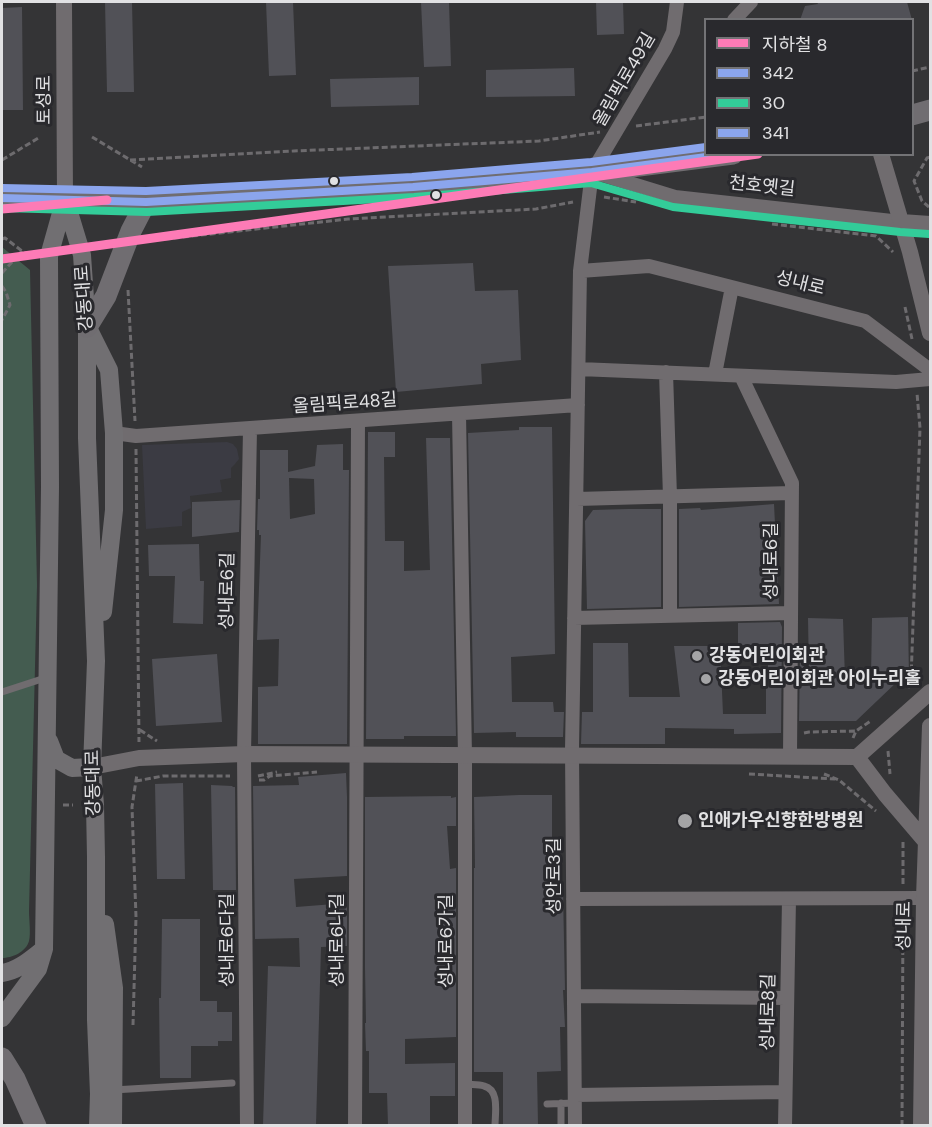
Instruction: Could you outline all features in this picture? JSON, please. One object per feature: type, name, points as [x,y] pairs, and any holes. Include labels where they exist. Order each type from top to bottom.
[{"type":"main road","points":[[914,114],[930,110]]},
{"type":"main road","points":[[2,198],[146,202],[413,187],[592,172],[718,156]]},
{"type":"main road","name":"강동대로","points":[[65,199],[82,255],[87,327],[87,438],[96,661],[92,767],[96,857],[98,1125]]},
{"type":"main road","name":"강동대로","points":[[2,1018],[38,969],[44,949],[50,499],[49,256],[65,199]]},
{"type":"main road","points":[[96,661],[114,510],[114,433],[109,370],[87,327],[106,296],[131,231],[146,202]]},
{"type":"main road","points":[[47,733],[56,759],[72,768],[92,767]]},
{"type":"main road","points":[[96,857],[114,988],[113,1125]]},
{"type":"main road","points":[[2,973],[10,972],[27,963],[44,949]]},
{"type":"main road","points":[[2,1058],[15,1078],[36,1125]]},
{"type":"street","name":"토성로","points":[[64,2],[65,199]]},
{"type":"street","name":"올림픽로49길","points":[[592,172],[665,49],[673,32],[677,2]]},
{"type":"street","points":[[736,18],[751,2]]},
{"type":"street","points":[[882,156],[910,252],[930,333]]},
{"type":"street","points":[[572,756],[580,271],[592,172]]},
{"type":"street","name":"천호옛길","points":[[592,172],[675,197],[930,224]]},
{"type":"street","points":[[580,271],[649,266],[732,287],[714,374]]},
{"type":"street","name":"성내로","points":[[732,287],[865,321],[930,370]]},
{"type":"street","points":[[579,369],[896,382],[930,379]]},
{"type":"street","points":[[666,372],[670,497],[670,616]]},
{"type":"street","name":"성내로6길","points":[[741,376],[792,483],[790,757]]},
{"type":"street","name":"올림픽로48길","points":[[114,433],[136,436],[578,405]]},
{"type":"street","points":[[459,414],[465,756]]},
{"type":"street","points":[[357,755],[358,421]]},
{"type":"street","name":"성내로6길","points":[[244,754],[250,429]]},
{"type":"street","points":[[577,500],[792,493]]},
{"type":"street","points":[[574,618],[791,613]]},
{"type":"street","points":[[92,767],[139,758],[244,754],[857,757],[930,692]]},
{"type":"street","name":"성내로","points":[[921,1125],[926,1060],[924,898],[930,726]]},
{"type":"street","name":"성내로6다길","points":[[244,754],[247,1125]]},
{"type":"street","name":"성내로6나길","points":[[355,1125],[357,755]]},
{"type":"street","name":"성내로6가길","points":[[465,756],[465,1125]]},
{"type":"street","name":"성안로3길","points":[[572,756],[574,996],[570,1100],[575,1125]]},
{"type":"street","points":[[857,757],[926,843]]},
{"type":"street","points":[[573,899],[924,898]]},
{"type":"street","name":"성내로8길","points":[[785,1125],[789,899]]},
{"type":"street","points":[[574,996],[787,998]]},
{"type":"street","points":[[570,1100],[785,1092]]},
{"type":"lane","points":[[2,692],[47,677]]},
{"type":"lane","points":[[113,1090],[232,1083]]},
{"type":"lane","points":[[465,1084],[485,1086],[492,1090],[495,1096],[495,1125]]},
{"type":"lane","points":[[547,1104],[570,1100],[561,1125]]},
{"type":"path","points":[[914,71],[930,67]]},
{"type":"path","points":[[130,160],[539,141],[617,130],[645,123],[704,117]]},
{"type":"path","points":[[2,160],[40,137]]},
{"type":"path","points":[[92,137],[142,167]]},
{"type":"path","points":[[930,157],[927,158],[914,181],[922,201],[930,208]]},
{"type":"path","points":[[139,242],[348,219],[536,209],[606,197],[640,203]]},
{"type":"path","points":[[765,223],[876,236],[892,252],[910,252]]},
{"type":"path","points":[[2,238],[33,257]]},
{"type":"path","points":[[2,273],[22,251]]},
{"type":"path","points":[[2,286],[10,305],[2,320]]},
{"type":"path","points":[[128,286],[136,436],[139,743]]},
{"type":"path","points":[[904,304],[915,358]]},
{"type":"path","points":[[904,696],[911,680],[920,428],[915,381]]},
{"type":"path","points":[[856,731],[878,715]]},
{"type":"path","name":"강동대로","points":[[132,1031],[136,917],[132,807],[138,770]]},
{"type":"path","points":[[839,780],[882,816]]},
{"type":"path","points":[[58,805],[73,804]]},
{"type":"path","points":[[902,1125],[903,837]]},
{"type":"shaded area","points":[[227,442],[233,444],[237,449],[239,459],[231,468],[231,478],[220,480],[222,492],[190,496],[191,508],[182,512],[182,526],[146,529],[142,445]]},
{"type":"green space","points":[[2,247],[30,270],[37,585],[30,938],[22,951],[14,956],[2,958]]},
{"type":"building","points":[[105,2],[132,2],[134,92],[107,92]]},
{"type":"building","points":[[266,2],[293,2],[296,75],[269,76]]},
{"type":"building","points":[[421,2],[449,2],[451,66],[424,67]]},
{"type":"building","points":[[596,2],[623,2],[624,34],[597,35]]},
{"type":"building","points":[[817,2],[907,2],[911,18],[801,18],[805,6],[818,4]]},
{"type":"building","points":[[22,7],[23,110],[2,110],[2,8]]},
{"type":"building","points":[[574,68],[575,96],[486,97],[486,70]]},
{"type":"building","points":[[419,77],[419,105],[331,107],[330,79]]},
{"type":"building","points":[[473,263],[475,291],[518,290],[521,360],[481,364],[482,384],[396,392],[388,266]]},
{"type":"building","points":[[519,427],[552,427],[555,654],[511,657],[512,702],[553,702],[554,712],[564,712],[563,737],[516,737],[516,732],[474,733],[468,433],[519,430]]},
{"type":"building","points":[[368,432],[395,432],[395,457],[384,457],[385,541],[404,541],[404,571],[430,570],[426,438],[450,438],[456,736],[366,739]]},
{"type":"building","points":[[343,444],[343,470],[349,470],[347,744],[258,744],[258,687],[278,686],[279,639],[257,640],[261,535],[257,530],[258,499],[260,499],[260,450],[288,450],[288,472],[315,466],[317,445]],"holes":[[[289,478],[314,479],[315,514],[290,519]]]},
{"type":"building","points":[[240,500],[239,532],[192,537],[192,502]]},
{"type":"building","points":[[774,504],[779,604],[679,607],[679,509],[700,508],[701,510]]},
{"type":"building","points":[[661,509],[661,607],[587,609],[585,521],[593,510]]},
{"type":"building","points":[[199,544],[200,581],[204,581],[203,624],[173,623],[175,576],[149,576],[148,545]]},
{"type":"building","points":[[908,617],[909,679],[900,679],[856,721],[799,721],[800,659],[809,675],[808,618],[843,619],[845,679],[871,677],[872,618]]},
{"type":"building","points":[[780,622],[782,627],[781,733],[734,734],[734,729],[665,728],[665,744],[581,744],[582,712],[593,712],[593,643],[628,643],[629,697],[680,697],[674,646],[720,646],[723,714],[766,714],[768,645],[738,645],[738,623]]},
{"type":"building","points":[[217,654],[222,722],[156,726],[152,659]]},
{"type":"building","points":[[346,773],[347,876],[294,879],[296,907],[347,903],[347,946],[321,947],[316,1125],[263,1125],[268,966],[300,967],[299,938],[255,939],[253,786],[299,785],[298,777]]},
{"type":"building","points":[[183,783],[185,879],[157,879],[155,784]]},
{"type":"building","points":[[211,785],[235,787],[236,890],[213,890]]},
{"type":"building","points":[[552,795],[552,893],[563,892],[565,1027],[560,1027],[561,1071],[537,1072],[538,1125],[503,1125],[503,1072],[474,1072],[474,797]]},
{"type":"building","points":[[451,796],[451,798],[456,797],[456,826],[447,826],[450,869],[456,868],[456,1037],[405,1039],[405,1064],[455,1063],[455,1096],[430,1096],[430,1125],[388,1125],[387,1093],[369,1093],[369,1051],[366,1051],[365,797]]},
{"type":"building","points":[[162,919],[200,919],[200,1001],[217,1001],[217,1012],[232,1012],[232,1041],[218,1041],[218,1046],[191,1046],[191,1078],[160,1078],[159,998],[161,998]]},
{"type":"metro line","name":"8","points":[[2,259],[744,156]]},
{"type":"metro line","name":"8","points":[[2,209],[107,200]]},
{"type":"transit line","name":"341","points":[[2,188],[146,191],[412,177],[591,162],[704,147]]},
{"type":"transit line","name":"342","points":[[2,198],[146,202],[413,187],[592,172],[714,156]]},
{"type":"transit line","name":"30","points":[[2,208],[147,212],[414,197],[591,183],[673,207],[929,234]]},
{"type":"place","name":"강동어린이회관","points":[[697,656]]},
{"type":"place","name":"강동어린이회관 아이누리홀","points":[[706,679]]},
{"type":"place","name":"인애가우신향한방병원","points":[[685,821]]}]
